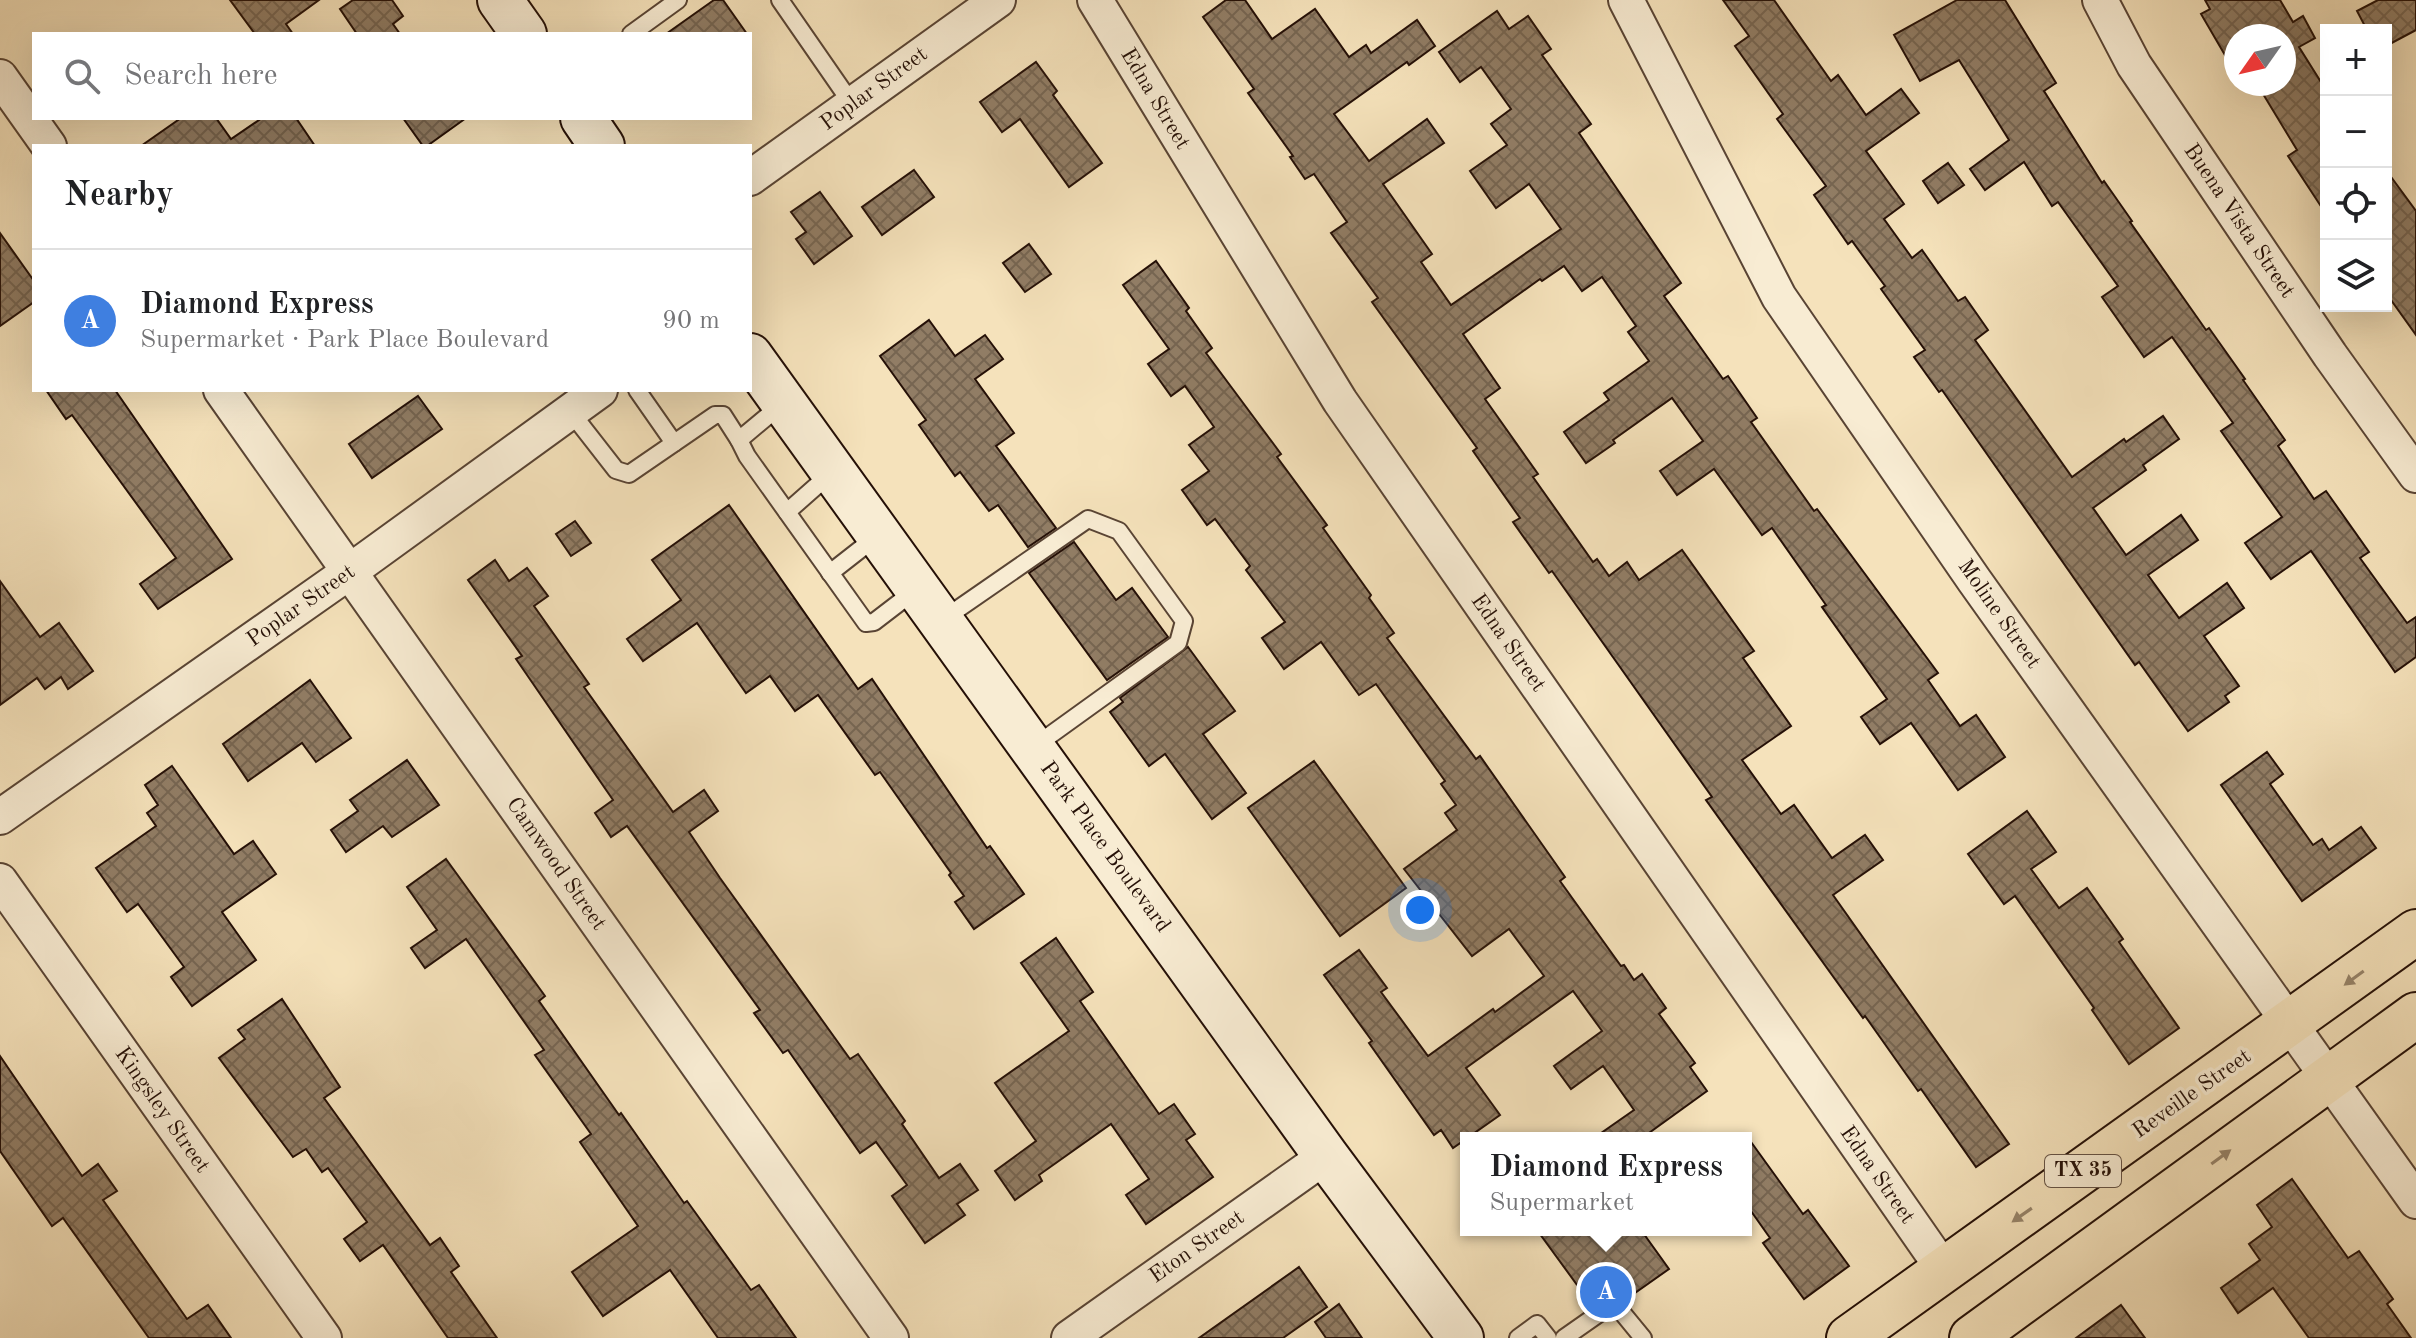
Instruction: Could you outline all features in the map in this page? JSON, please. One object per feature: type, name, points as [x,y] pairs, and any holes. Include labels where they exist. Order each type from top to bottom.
[{"type":"main road","points":[[500,0],[523,32]]},
{"type":"main road","points":[[584,120],[601,144]]},
{"type":"main road","name":"Park Place Boulevard","points":[[752,359],[1459,1337]]},
{"type":"main road","name":"Reveille Street","points":[[1849,1338],[2416,932]]},
{"type":"main road","points":[[1985,1334],[2416,1015]]},
{"type":"street","name":"Poplar Street","points":[[752,177],[998,0]]},
{"type":"street","name":"Edna Street","points":[[1095,0],[1340,401],[1944,1270]]},
{"type":"street","name":"Moline Street","points":[[1626,0],[1779,297],[1974,580],[2416,1201]]},
{"type":"street","name":"Buena Vista Street","points":[[2100,0],[2134,65],[2330,355],[2416,475]]},
{"type":"street","points":[[0,77],[48,144]]},
{"type":"street","name":"Camwood Street","points":[[222,392],[891,1338]]},
{"type":"street","name":"Poplar Street","points":[[0,817],[349,572],[597,392]]},
{"type":"street","name":"Kingsley Street","points":[[0,881],[324,1338]]},
{"type":"street","name":"Eton Street","points":[[1069,1338],[1326,1156]]},
{"type":"lane","points":[[634,32],[678,0]]},
{"type":"lane","points":[[780,0],[852,104]]},
{"type":"lane","points":[[638,392],[674,443]]},
{"type":"lane","points":[[739,440],[783,403]]},
{"type":"lane","points":[[570,411],[616,470],[629,474],[715,415],[723,415],[747,456],[866,623],[930,604],[1088,519],[1119,531],[1184,621],[1178,643],[1033,747]]},
{"type":"lane","points":[[787,512],[833,471]]},
{"type":"lane","points":[[830,573],[879,535]]},
{"type":"lane","points":[[1564,1338],[1604,1310],[1620,1310],[1643,1338]]},
{"type":"lane","points":[[1518,1338],[1537,1324],[1548,1338]]},
{"type":"building","points":[[230,0],[319,0],[286,24],[292,32],[254,32]]},
{"type":"building","points":[[353,0],[392,0],[403,16],[393,24],[399,32],[356,32],[340,9]]},
{"type":"building","points":[[714,0],[723,0],[746,32],[669,32]]},
{"type":"building","points":[[1226,0],[1245,0],[1272,39],[1315,9],[1349,57],[1366,45],[1371,53],[1417,20],[1435,46],[1334,114],[1369,161],[1427,119],[1444,143],[1383,184],[1432,254],[1421,262],[1451,305],[1561,229],[1529,184],[1496,208],[1470,171],[1507,145],[1491,124],[1511,109],[1481,67],[1460,82],[1439,52],[1497,11],[1509,29],[1528,16],[1551,49],[1542,55],[1591,124],[1579,133],[1681,283],[1664,296],[1723,379],[1728,376],[1757,418],[1751,422],[1814,511],[1817,509],[1938,673],[1928,680],[1960,726],[1976,715],[2005,757],[1958,790],[1911,723],[1880,744],[1861,717],[1887,699],[1822,607],[1826,605],[1772,528],[1762,535],[1714,469],[1677,495],[1660,471],[1703,441],[1672,398],[1586,463],[1564,432],[1609,400],[1604,393],[1649,361],[1628,332],[1636,326],[1602,277],[1582,291],[1564,266],[1542,281],[1540,279],[1463,334],[1500,388],[1485,399],[1538,474],[1533,477],[1593,562],[1597,559],[1609,576],[1627,562],[1639,580],[1682,550],[1754,651],[1743,658],[1791,726],[1742,760],[1781,814],[1794,805],[1832,858],[1865,835],[1883,860],[1833,895],[2009,1144],[1976,1167],[1921,1089],[1918,1091],[1865,1016],[1863,1018],[1706,800],[1712,797],[1552,571],[1549,573],[1513,522],[1520,518],[1473,451],[1477,448],[1372,302],[1378,298],[1331,233],[1347,222],[1314,174],[1305,179],[1290,157],[1293,156],[1248,93],[1254,89],[1203,17]]},
{"type":"building","points":[[1723,0],[1774,0],[1831,81],[1838,75],[1866,115],[1901,89],[1919,113],[1866,151],[1904,204],[1884,219],[1912,258],[1922,250],[1958,301],[1965,297],[1988,330],[1975,340],[2072,477],[2124,439],[2126,442],[2163,416],[2179,439],[2143,465],[2146,470],[2093,508],[2126,555],[2181,515],[2198,540],[2148,575],[2179,618],[2227,583],[2244,608],[2204,636],[2239,686],[2225,696],[2229,702],[2188,731],[2139,662],[2135,665],[1942,390],[1939,392],[1914,357],[1925,350],[1881,289],[1885,286],[1852,241],[1848,244],[1814,195],[1826,186],[1777,119],[1783,114],[1735,46],[1749,36]]},
{"type":"building","points":[[1957,0],[2005,0],[2056,83],[2044,91],[2102,183],[2104,181],[2206,330],[2209,328],[2245,379],[2285,440],[2278,446],[2314,499],[2326,491],[2369,552],[2360,558],[2407,623],[2416,617],[2416,657],[2395,672],[2311,551],[2271,579],[2245,543],[2282,517],[2221,431],[2233,423],[2172,337],[2144,357],[2102,297],[2118,286],[2058,202],[2052,206],[2024,162],[1985,190],[1970,169],[2009,140],[1959,60],[1920,81],[1894,35]]},
{"type":"building","points":[[2205,0],[2280,0],[2293,22],[2303,16],[2315,38],[2299,47],[2320,80],[2320,205],[2288,156],[2297,150],[2264,96],[2296,96],[2296,24],[2224,24],[2224,53],[2201,14],[2210,9]]},
{"type":"building","points":[[2378,0],[2416,0],[2416,30],[2392,43],[2392,24],[2364,24],[2357,11]]},
{"type":"building","points":[[1036,62],[1057,91],[1053,95],[1102,163],[1069,187],[1020,119],[1002,132],[980,102]]},
{"type":"building","points":[[178,120],[217,120],[231,139],[259,120],[297,120],[314,144],[144,144]]},
{"type":"building","points":[[404,120],[463,120],[430,144],[422,144]]},
{"type":"building","points":[[1948,163],[1964,185],[1938,203],[1923,181]]},
{"type":"building","points":[[914,170],[934,197],[882,235],[862,207]]},
{"type":"building","points":[[2392,178],[2416,211],[2416,335],[2392,301]]},
{"type":"building","points":[[820,192],[852,236],[814,264],[796,239],[806,232],[791,212]]},
{"type":"building","points":[[0,233],[32,278],[32,303],[0,326]]},
{"type":"building","points":[[1029,244],[1051,274],[1025,292],[1003,263]]},
{"type":"building","points":[[1156,261],[1212,348],[1206,353],[1281,454],[1277,457],[1327,525],[1323,528],[1371,595],[1369,598],[1394,633],[1387,638],[1476,759],[1480,756],[1565,877],[1560,881],[1621,966],[1624,965],[1634,980],[1642,974],[1666,1008],[1659,1014],[1695,1063],[1690,1067],[1707,1091],[1650,1132],[1603,1132],[1634,1110],[1603,1066],[1571,1089],[1554,1066],[1602,1031],[1573,991],[1466,1068],[1500,1115],[1476,1132],[1460,1132],[1460,1143],[1453,1148],[1441,1130],[1434,1135],[1324,975],[1359,950],[1387,988],[1381,992],[1428,1056],[1544,976],[1509,929],[1472,956],[1404,869],[1457,830],[1445,813],[1456,805],[1441,784],[1445,781],[1376,684],[1359,695],[1321,642],[1284,669],[1262,638],[1285,622],[1246,570],[1250,566],[1215,519],[1207,525],[1182,490],[1209,471],[1189,445],[1214,427],[1185,386],[1171,396],[1148,364],[1169,349],[1123,285]]},
{"type":"building","points":[[929,320],[955,356],[985,335],[1003,359],[975,379],[1014,433],[996,446],[1056,528],[1028,547],[998,505],[989,511],[960,472],[955,476],[919,425],[926,420],[880,356]]},
{"type":"building","points":[[47,392],[116,392],[232,559],[158,609],[140,584],[176,558],[72,415],[66,419]]},
{"type":"building","points":[[418,396],[442,429],[372,478],[349,444]]},
{"type":"building","points":[[729,505],[858,689],[872,679],[987,848],[990,846],[1024,894],[974,929],[955,902],[964,896],[949,875],[951,873],[880,772],[875,775],[818,695],[795,711],[770,676],[746,693],[697,623],[643,661],[627,639],[681,600],[652,560]]},
{"type":"building","points":[[575,521],[591,543],[571,556],[556,534]]},
{"type":"building","points":[[1074,542],[1116,600],[1132,588],[1168,637],[1107,680],[1029,573]]},
{"type":"building","points":[[495,560],[509,581],[527,568],[548,596],[534,606],[589,684],[584,687],[673,812],[704,790],[718,811],[689,832],[720,878],[850,1059],[858,1054],[905,1121],[902,1124],[939,1178],[960,1164],[978,1190],[957,1204],[965,1215],[925,1243],[892,1196],[907,1185],[876,1142],[860,1153],[788,1050],[783,1053],[754,1013],[760,1010],[627,826],[611,837],[595,813],[613,800],[516,659],[522,656],[468,580]]},
{"type":"building","points":[[0,581],[40,637],[59,623],[93,671],[68,689],[61,677],[45,689],[37,678],[0,705]]},
{"type":"building","points":[[1188,647],[1235,711],[1203,734],[1246,793],[1212,819],[1165,754],[1149,766],[1110,712],[1123,702],[1120,698]]},
{"type":"building","points":[[310,680],[351,738],[316,762],[302,743],[248,781],[223,744]]},
{"type":"building","points":[[2267,752],[2283,774],[2270,784],[2313,845],[2322,839],[2329,850],[2361,827],[2376,848],[2302,901],[2221,785]]},
{"type":"building","points":[[407,760],[439,805],[392,837],[383,826],[346,852],[331,830],[358,811],[350,800]]},
{"type":"building","points":[[1314,761],[1406,888],[1340,936],[1248,808]]},
{"type":"building","points":[[172,766],[234,854],[253,841],[276,874],[222,912],[256,960],[192,1006],[171,977],[184,967],[138,904],[127,912],[96,868],[156,826],[147,813],[158,805],[145,785]]},
{"type":"building","points":[[2027,811],[2056,852],[2031,869],[2059,908],[2087,888],[2123,939],[2119,942],[2179,1028],[2129,1064],[2092,1010],[2094,1008],[2015,896],[2004,904],[1968,854]]},
{"type":"building","points":[[446,859],[545,996],[539,1001],[619,1115],[621,1113],[684,1203],[687,1201],[751,1290],[759,1285],[796,1338],[718,1338],[670,1270],[603,1316],[572,1272],[638,1226],[580,1142],[591,1134],[535,1055],[544,1050],[466,939],[425,968],[411,948],[437,930],[407,887]]},
{"type":"building","points":[[1056,938],[1093,992],[1080,1001],[1159,1114],[1174,1104],[1195,1134],[1186,1140],[1213,1177],[1146,1224],[1126,1195],[1149,1179],[1111,1124],[1039,1175],[1042,1181],[1015,1200],[995,1171],[1036,1141],[995,1083],[1069,1031],[1021,963]]},
{"type":"building","points":[[282,999],[340,1087],[324,1098],[430,1245],[440,1238],[459,1266],[451,1272],[497,1338],[448,1338],[383,1245],[360,1261],[344,1239],[367,1222],[328,1168],[322,1172],[306,1149],[293,1157],[219,1058],[245,1039],[238,1030]]},
{"type":"building","points":[[0,1056],[82,1176],[98,1164],[117,1191],[103,1200],[187,1319],[208,1305],[231,1338],[149,1338],[63,1218],[52,1226],[0,1151]]},
{"type":"building","points":[[1752,1143],[1803,1214],[1808,1210],[1849,1266],[1804,1299],[1763,1243],[1770,1238],[1752,1212]]},
{"type":"building","points":[[2292,1179],[2348,1258],[2359,1251],[2393,1299],[2387,1304],[2411,1338],[2309,1338],[2273,1288],[2238,1313],[2221,1288],[2260,1260],[2249,1244],[2272,1227],[2257,1205]]},
{"type":"building","points":[[1541,1236],[1645,1236],[1669,1269],[1625,1300],[1588,1300]]},
{"type":"building","points":[[1299,1267],[1327,1307],[1283,1338],[1199,1338]]},
{"type":"building","points":[[1339,1304],[1362,1338],[1326,1338],[1315,1322]]},
{"type":"building","points":[[2121,1305],[2145,1338],[2076,1338]]},
{"type":"place","name":"Diamond Express","points":[[1606,1292]]}]
